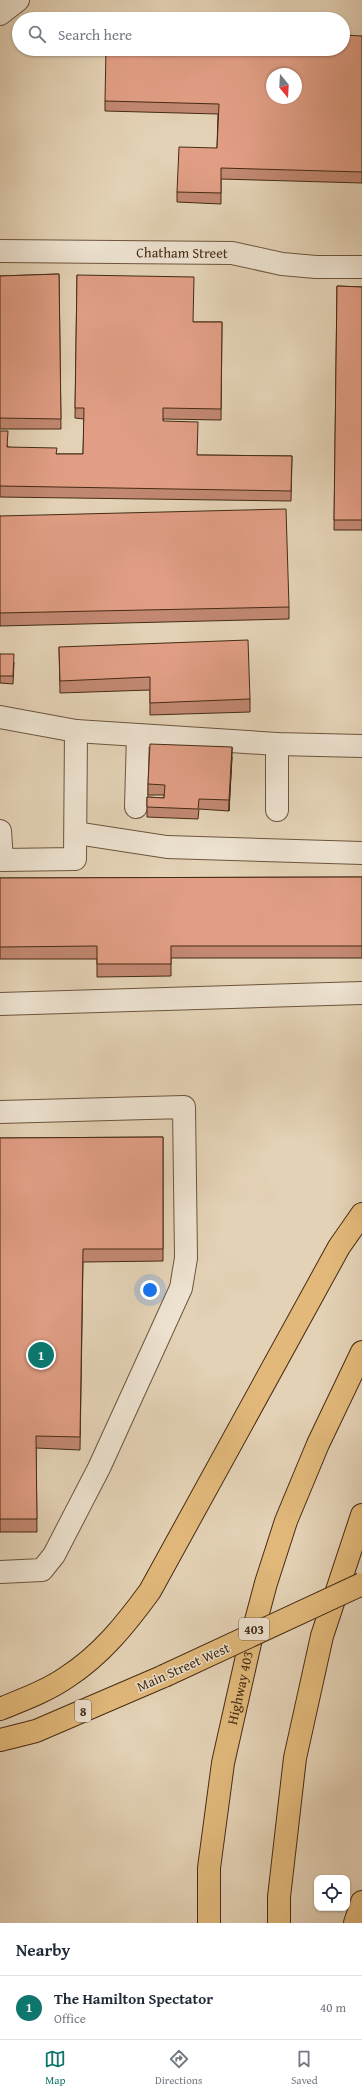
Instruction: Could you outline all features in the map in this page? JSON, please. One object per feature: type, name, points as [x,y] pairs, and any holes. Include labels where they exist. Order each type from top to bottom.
[{"type":"main road","points":[[0,1709],[66,1678],[100,1650],[128,1622],[150,1591],[339,1247],[362,1214]]},
{"type":"main road","name":"Highway 403","points":[[208,1923],[209,1868],[223,1763],[266,1583],[286,1521],[318,1444],[362,1352]]},
{"type":"main road","points":[[279,1923],[280,1889],[295,1758],[322,1636],[362,1515]]},
{"type":"main road","name":"Main Street West","points":[[0,1740],[36,1731],[164,1676],[362,1584]]},
{"type":"main road","points":[[355,1923],[362,1902]]},
{"type":"street","points":[[0,14],[18,0]]},
{"type":"street","name":"Chatham Street","points":[[0,251],[223,252],[282,264],[316,267],[362,267]]},
{"type":"street","points":[[0,717],[76,731],[277,744],[362,746]]},
{"type":"street","points":[[0,831],[2,860],[75,859],[76,731]]},
{"type":"street","points":[[136,807],[138,735]]},
{"type":"street","points":[[277,744],[277,810]]},
{"type":"street","points":[[76,833],[167,846],[362,852]]},
{"type":"street","points":[[0,1004],[362,994]]},
{"type":"street","points":[[0,1112],[184,1107],[186,1258],[181,1288],[99,1468],[54,1556],[42,1570],[0,1572]]},
{"type":"building","points":[[350,35],[362,36],[362,172],[221,168],[221,193],[177,192],[179,147],[217,148],[219,104],[105,101],[106,56],[350,56]]},
{"type":"building","points":[[59,274],[61,419],[0,418],[0,276]]},
{"type":"building","points":[[77,275],[194,277],[193,322],[222,322],[221,409],[163,408],[163,421],[198,422],[197,455],[292,456],[291,491],[0,486],[0,431],[8,431],[7,447],[57,448],[56,454],[83,454],[84,408],[75,408]]},
{"type":"building","points":[[337,286],[362,287],[362,520],[334,520]]},
{"type":"building","points":[[286,509],[289,607],[0,613],[0,516]]},
{"type":"building","points":[[248,640],[250,699],[150,703],[150,677],[60,681],[59,647]]},
{"type":"building","points":[[0,654],[14,654],[13,676],[0,676]]},
{"type":"building","points":[[150,744],[232,747],[229,800],[199,799],[198,809],[147,807],[147,797],[164,798],[165,785],[148,784]]},
{"type":"building","points":[[362,877],[362,946],[171,946],[171,964],[97,964],[97,946],[0,947],[0,878]]},
{"type":"building","points":[[163,1137],[163,1249],[83,1249],[80,1437],[36,1436],[37,1519],[0,1519],[0,1138]]},
{"type":"place","name":"The Hamilton Spectator","points":[[41,1355]]}]
